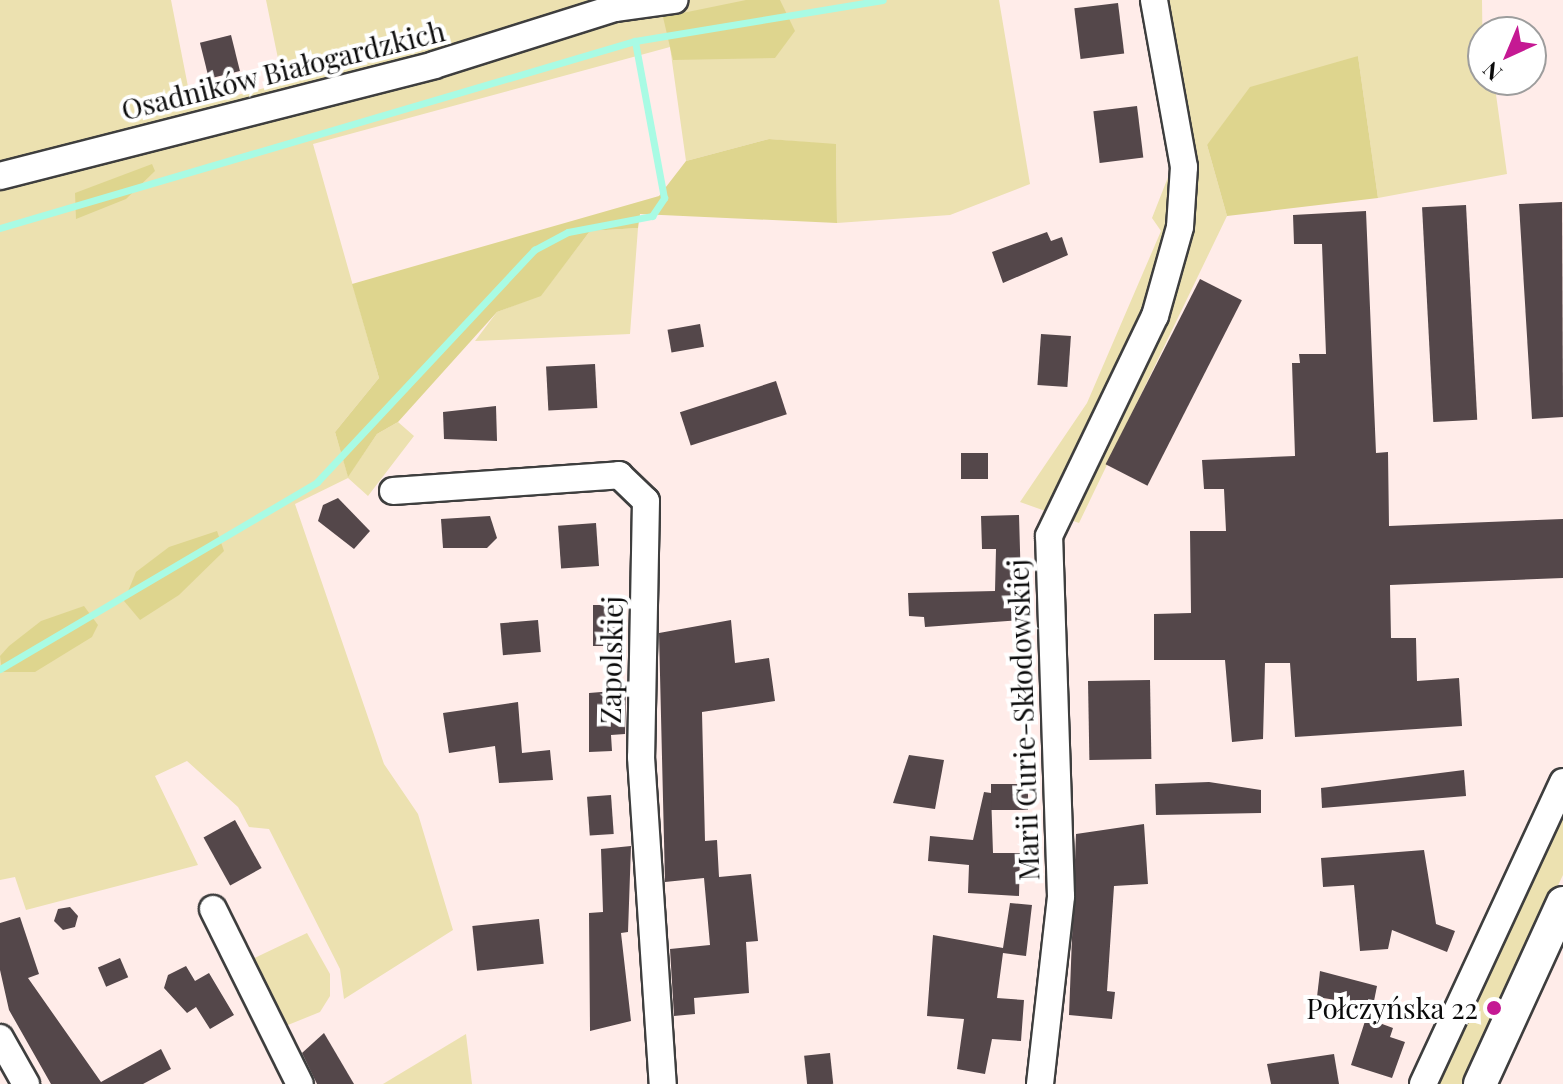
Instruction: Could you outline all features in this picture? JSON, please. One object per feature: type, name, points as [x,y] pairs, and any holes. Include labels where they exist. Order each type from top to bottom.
[{"type":"street","name":"Osadników Białogardzkich","points":[[0,176],[434,65],[614,4],[674,0]]},
{"type":"street","name":"Marii Curie-Skłodowskiej","points":[[1040,1084],[1061,896],[1049,536],[1155,316],[1180,227],[1184,167],[1154,0]]},
{"type":"street","name":"Zapolskiej","points":[[393,491],[619,475],[646,501],[641,757],[663,1084]]},
{"type":"street","points":[[1423,1084],[1563,782]]},
{"type":"street","points":[[1480,1084],[1563,903]]},
{"type":"street","points":[[213,909],[300,1084]]},
{"type":"street","points":[[0,1038],[26,1084]]},
{"type":"shaded area","points":[[0,0],[171,0],[192,107],[283,83],[266,0],[999,0],[1030,184],[950,215],[837,223],[836,145],[769,139],[686,161],[670,47],[313,144],[379,378],[335,432],[348,476],[377,434],[398,422],[414,436],[368,496],[348,478],[295,504],[384,764],[418,814],[453,930],[344,999],[340,969],[269,829],[249,827],[238,807],[187,761],[155,776],[198,865],[26,910],[15,877],[0,880]]},
{"type":"shaded area","points":[[746,0],[780,0],[795,31],[775,58],[673,60],[663,17]]},
{"type":"shaded area","points":[[1141,0],[1482,0],[1482,16],[1467,16],[1467,96],[1496,96],[1507,174],[1378,198],[1358,56],[1207,145],[1227,216],[1079,523],[1020,502],[1087,403],[1161,231],[1152,218],[1172,167]]},
{"type":"shaded area","points":[[1358,56],[1378,198],[1227,216],[1207,145],[1250,87]]},
{"type":"shaded area","points":[[769,139],[836,144],[837,223],[640,214],[638,228],[590,231],[541,296],[497,312],[398,422],[377,434],[348,477],[335,432],[379,378],[352,284],[659,196],[686,161]]},
{"type":"shaded area","points":[[152,164],[155,171],[126,199],[76,219],[75,193]]},
{"type":"shaded area","points":[[638,228],[630,334],[475,341],[497,312],[541,295],[590,231]]},
{"type":"shaded area","points":[[217,531],[224,551],[179,595],[140,620],[124,601],[136,572],[169,547]]},
{"type":"shaded area","points":[[84,606],[98,625],[92,637],[35,672],[2,672],[0,656],[9,646],[41,621]]},
{"type":"shaded area","points":[[1563,812],[1563,875],[1463,1084],[1436,1084]]},
{"type":"shaded area","points":[[307,933],[330,974],[330,996],[320,1012],[283,1027],[246,962]]},
{"type":"shaded area","points":[[466,1034],[472,1084],[383,1084]]},
{"type":"building","points":[[1118,3],[1124,54],[1081,59],[1074,8]]},
{"type":"building","points":[[231,35],[240,71],[209,79],[200,43]]},
{"type":"building","points":[[1137,106],[1143,158],[1100,163],[1093,111]]},
{"type":"building","points":[[1562,202],[1563,417],[1532,419],[1519,204]]},
{"type":"building","points":[[1466,205],[1477,420],[1433,422],[1422,207]]},
{"type":"building","points":[[1366,211],[1376,453],[1388,452],[1389,526],[1563,519],[1563,578],[1390,585],[1391,638],[1416,638],[1417,681],[1459,678],[1462,726],[1295,737],[1290,663],[1265,663],[1263,739],[1232,742],[1225,660],[1154,660],[1154,614],[1191,613],[1190,531],[1226,531],[1224,489],[1204,489],[1202,460],[1295,456],[1292,363],[1300,363],[1299,354],[1326,354],[1322,244],[1294,244],[1293,215]]},
{"type":"building","points":[[1047,232],[1051,241],[1062,237],[1068,255],[1003,283],[992,252]]},
{"type":"building","points":[[1200,279],[1242,300],[1147,486],[1106,464]]},
{"type":"building","points":[[700,324],[704,347],[671,352],[668,330]]},
{"type":"building","points":[[1041,334],[1071,336],[1067,387],[1037,385]]},
{"type":"building","points":[[595,364],[597,408],[548,411],[546,367]]},
{"type":"building","points":[[776,381],[787,414],[691,445],[680,412]]},
{"type":"building","points":[[496,406],[497,441],[444,439],[443,412]]},
{"type":"building","points":[[961,453],[988,453],[988,479],[961,479]]},
{"type":"building","points":[[338,498],[370,531],[354,549],[318,521],[323,505]]},
{"type":"building","points":[[1019,515],[1022,620],[925,627],[924,617],[909,616],[908,593],[995,591],[996,549],[982,549],[981,516]]},
{"type":"building","points":[[490,516],[497,538],[487,548],[443,548],[441,519]]},
{"type":"building","points":[[596,523],[599,566],[561,569],[558,526]]},
{"type":"building","points":[[593,605],[624,605],[624,646],[593,646]]},
{"type":"building","points":[[538,620],[541,652],[503,655],[500,623]]},
{"type":"building","points":[[731,620],[735,663],[769,658],[775,701],[702,712],[705,841],[717,840],[719,877],[751,874],[758,941],[746,942],[749,993],[694,998],[695,1014],[674,1016],[670,949],[710,945],[704,878],[665,882],[659,633]]},
{"type":"building","points":[[1150,680],[1151,759],[1089,760],[1088,681]]},
{"type":"building","points":[[626,690],[625,734],[611,735],[612,751],[589,752],[589,693]]},
{"type":"building","points":[[518,702],[522,753],[550,750],[553,780],[499,783],[495,746],[449,753],[443,713]]},
{"type":"building","points":[[909,755],[944,760],[935,809],[893,803]]},
{"type":"building","points":[[1464,770],[1466,796],[1322,808],[1321,788]]},
{"type":"building","points":[[1209,782],[1261,790],[1261,813],[1156,815],[1155,784]]},
{"type":"building","points":[[991,784],[1028,784],[1028,810],[991,810]]},
{"type":"building","points":[[984,792],[991,793],[993,853],[1020,853],[1019,896],[968,893],[969,865],[928,861],[930,836],[973,840]]},
{"type":"building","points":[[611,795],[614,834],[590,836],[587,797]]},
{"type":"building","points":[[235,820],[262,868],[230,886],[204,837]]},
{"type":"building","points":[[1144,824],[1148,884],[1114,886],[1107,991],[1115,992],[1112,1019],[1069,1015],[1076,834]]},
{"type":"building","points":[[631,846],[628,932],[621,933],[631,1021],[590,1031],[589,913],[603,912],[601,849]]},
{"type":"building","points":[[1424,850],[1436,924],[1455,931],[1447,952],[1392,930],[1388,949],[1360,951],[1354,885],[1323,887],[1321,858]]},
{"type":"building","points":[[1010,903],[1032,905],[1026,956],[1003,953],[997,998],[1024,1000],[1021,1041],[992,1039],[985,1074],[957,1069],[964,1019],[927,1016],[933,935],[1003,948]]},
{"type":"building","points":[[70,907],[78,916],[75,927],[63,930],[54,921],[58,909]]},
{"type":"building","points":[[20,917],[39,974],[28,978],[101,1082],[161,1049],[171,1069],[143,1084],[51,1084],[9,1010],[0,970],[0,923]]},
{"type":"building","points":[[539,919],[544,964],[477,971],[472,926]]},
{"type":"building","points":[[120,958],[128,977],[106,987],[98,967]]},
{"type":"building","points":[[186,966],[195,981],[209,973],[234,1015],[210,1029],[196,1007],[187,1013],[164,988],[168,975]]},
{"type":"building","points":[[1320,971],[1377,986],[1373,1006],[1317,997]]},
{"type":"building","points":[[1366,1018],[1393,1028],[1390,1037],[1405,1042],[1392,1078],[1351,1065]]},
{"type":"building","points":[[324,1033],[354,1084],[317,1084],[302,1053]]},
{"type":"building","points":[[830,1053],[833,1084],[807,1084],[804,1056]]},
{"type":"building","points":[[1334,1054],[1339,1084],[1271,1084],[1267,1064]]},
{"type":"waterway","points":[[0,228],[635,41],[883,0]]},
{"type":"waterway","points":[[0,669],[317,482],[534,250],[568,232],[652,216],[664,198],[635,41]]},
{"type":"place","name":"Połczyńska 22","points":[[1494,1008]]}]
